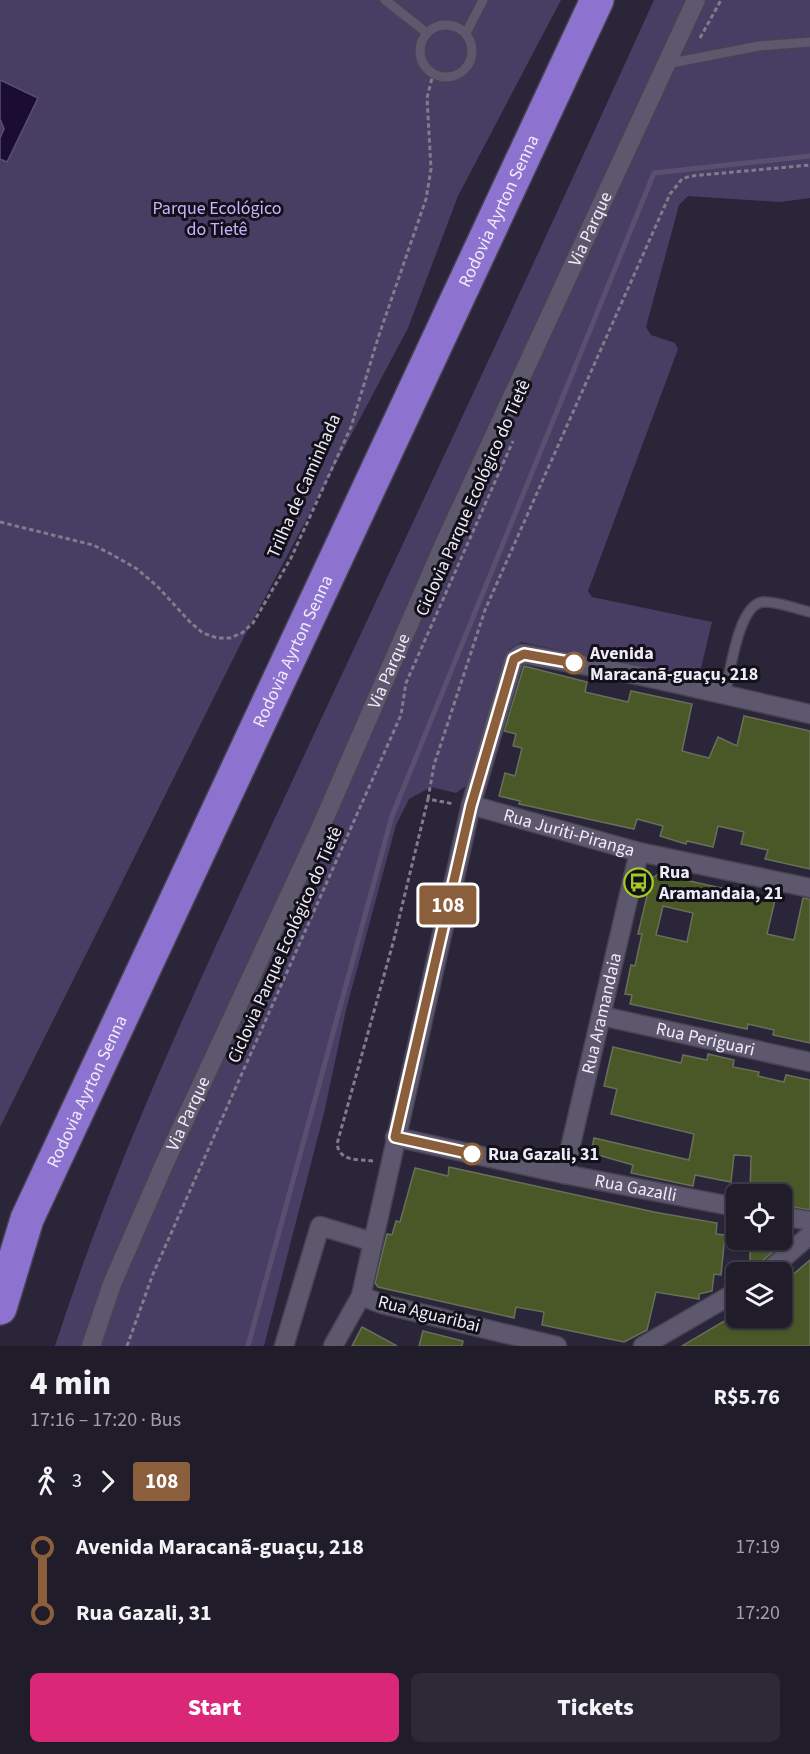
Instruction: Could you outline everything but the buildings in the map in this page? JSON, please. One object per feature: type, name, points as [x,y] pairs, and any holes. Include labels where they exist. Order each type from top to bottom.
[{"type":"highway","name":"Rodovia Ayrton Senna","points":[[0,1308],[27,1219],[597,0]]},
{"type":"street","name":"Via Parque","points":[[91,1346],[112,1284],[163,1167],[320,829],[444,544],[696,0]]},
{"type":"street","name":"Rua Aguaribai","points":[[557,1346],[382,1304],[361,1296],[389,1163],[471,806],[510,670],[517,655],[524,654],[724,694]]},
{"type":"street","points":[[724,694],[810,714]]},
{"type":"street","name":"Rua Juriti-Piranga","points":[[471,806],[639,852],[810,888]]},
{"type":"street","name":"Rua Aramandaia","points":[[564,1174],[639,852]]},
{"type":"street","name":"Rua Periguari","points":[[602,1016],[810,1062]]},
{"type":"street","name":"Rua Gazalli","points":[[395,1137],[564,1174],[726,1205]]},
{"type":"street","points":[[792,1218],[810,1221]]},
{"type":"street","points":[[284,1346],[320,1226],[373,1242]]},
{"type":"street","points":[[779,1262],[810,1235]]},
{"type":"street","points":[[333,1346],[361,1296]]},
{"type":"street","points":[[643,1346],[726,1298]]},
{"type":"lane","points":[[385,0],[426,33]]},
{"type":"lane","points":[[466,33],[483,0]]},
{"type":"lane","points":[[439,25],[454,25],[466,33],[473,49],[468,67],[452,77],[434,74],[423,63],[420,47],[426,33],[439,25]]},
{"type":"lane","points":[[666,64],[759,46],[810,42]]},
{"type":"lane","points":[[724,694],[743,620],[755,605],[764,602],[810,612]]},
{"type":"path","points":[[688,60],[721,0]]},
{"type":"path","name":"Trilha de Caminhada","points":[[0,522],[93,545],[111,554],[137,569],[203,633],[217,638],[230,638],[242,633],[253,623],[291,558],[351,427],[378,338],[426,199],[431,169],[427,98],[434,74]]},
{"type":"path","points":[[389,1163],[345,1158],[339,1153],[337,1144],[393,943],[434,765],[485,610],[670,194],[682,179],[691,176],[810,165]]},
{"type":"path","name":"Ciclovia Parque Ecológico do Tietê","points":[[127,1346],[153,1274],[401,715],[406,683],[518,431]]},
{"type":"path","points":[[428,799],[471,806]]},
{"type":"green space","name":"Parque Ecológico do Tietê","points":[[0,0],[561,0],[458,196],[408,328],[245,635],[0,1127]]},
{"type":"green space","points":[[654,0],[810,0],[810,198],[780,202],[688,196],[679,205],[646,327],[651,335],[675,343],[678,349],[588,591],[592,597],[712,622],[699,676],[694,679],[521,642],[509,649],[469,784],[456,793],[431,787],[409,799],[396,825],[346,1010],[324,1113],[264,1346],[55,1346],[108,1196],[170,1049]]},
{"type":"shaded area","points":[[0,80],[38,98],[7,162],[0,159],[0,138],[4,129],[0,119]]},
{"type":"waterway","points":[[248,1346],[392,816],[654,173],[810,156]]},
{"type":"bus line","name":"108","points":[[472,1154],[395,1137],[471,806],[514,659],[517,655],[524,654],[574,663]]},
{"type":"place","name":"Avenida Maracanã-guaçu, 218","points":[[574,663]]},
{"type":"place","name":"Rua Aramandaia, 21","points":[[638,882]]},
{"type":"place","name":"Rua Gazali, 31","points":[[472,1154]]}]
